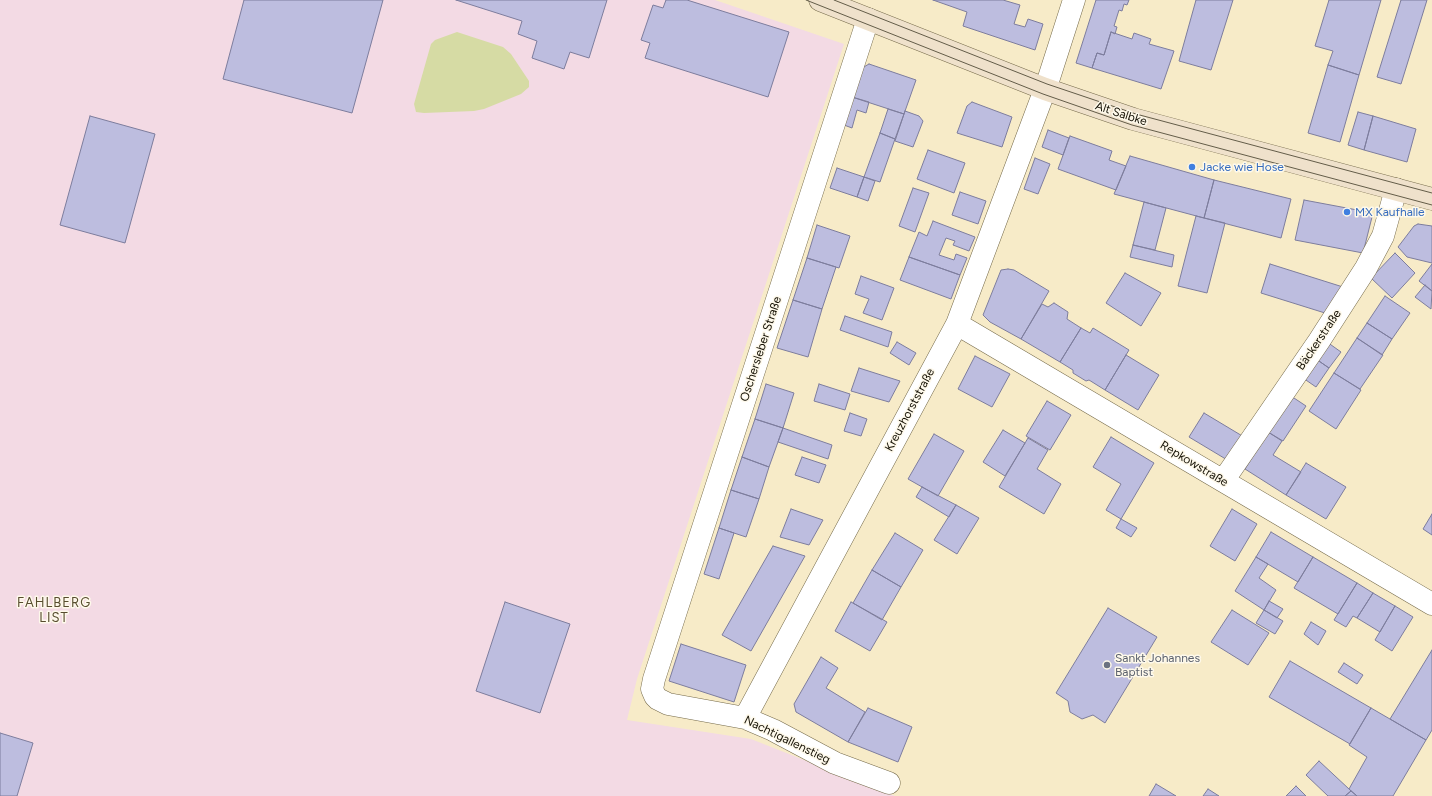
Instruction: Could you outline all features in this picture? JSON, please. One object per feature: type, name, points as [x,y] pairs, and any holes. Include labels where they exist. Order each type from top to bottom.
[{"type":"main road","name":"Alt Salbke","points":[[820,0],[1045,89],[1134,119],[1432,198]]},
{"type":"street","name":"Kreuzhorststraße","points":[[746,718],[957,324],[1045,89],[1074,0]]},
{"type":"street","name":"Oschersleber Straße","points":[[654,679],[868,19]]},
{"type":"street","name":"Bäckerstraße","points":[[1224,481],[1319,341],[1366,268],[1383,236],[1396,189]]},
{"type":"street","name":"Repkowstraße","points":[[957,324],[1432,604]]},
{"type":"street","name":"Nachtigallenstieg","points":[[654,679],[652,686],[654,694],[658,699],[665,703],[746,718],[773,730],[835,763],[889,783]]},
{"type":"shaded area","points":[[0,0],[715,0],[844,44],[637,679],[627,720],[751,739],[895,796],[0,796]]},
{"type":"green space","points":[[457,32],[503,47],[511,54],[529,81],[529,87],[521,94],[484,109],[474,111],[416,112],[414,104],[431,44],[435,40]]},
{"type":"building","points":[[244,0],[383,0],[352,113],[223,79]]},
{"type":"building","points":[[456,0],[607,0],[589,58],[570,52],[564,69],[532,58],[537,41],[518,34],[522,21]]},
{"type":"building","points":[[666,0],[687,0],[789,32],[768,97],[645,58],[650,43],[641,40],[653,5],[663,8]]},
{"type":"building","points":[[933,0],[1003,0],[1020,5],[1014,24],[1025,27],[1028,19],[1043,24],[1035,50],[963,26],[967,12]]},
{"type":"building","points":[[1096,0],[1129,0],[1127,5],[1124,4],[1122,11],[1119,10],[1114,26],[1117,27],[1115,34],[1111,32],[1104,55],[1097,53],[1092,68],[1076,63]]},
{"type":"building","points":[[1196,0],[1233,0],[1211,70],[1179,61]]},
{"type":"building","points":[[1329,0],[1381,0],[1359,75],[1328,65],[1333,51],[1315,46]]},
{"type":"building","points":[[1401,0],[1427,0],[1401,84],[1377,77]]},
{"type":"building","points":[[1111,32],[1132,39],[1134,33],[1151,39],[1149,44],[1174,51],[1161,89],[1092,68],[1097,53],[1104,55]]},
{"type":"building","points":[[869,64],[916,80],[904,114],[852,97],[862,68]]},
{"type":"building","points":[[1328,65],[1359,75],[1340,142],[1308,133]]},
{"type":"building","points":[[852,97],[869,102],[866,113],[857,110],[852,128],[844,125]]},
{"type":"building","points":[[972,102],[1012,117],[1002,147],[957,133],[967,106]]},
{"type":"building","points":[[888,109],[904,114],[895,139],[880,133]]},
{"type":"building","points":[[905,111],[919,116],[923,121],[913,147],[895,141]]},
{"type":"building","points":[[1358,112],[1373,116],[1364,150],[1348,145]]},
{"type":"building","points":[[90,116],[155,134],[125,243],[60,225]]},
{"type":"building","points":[[1373,116],[1416,129],[1407,162],[1364,150]]},
{"type":"building","points":[[1048,130],[1069,138],[1063,155],[1042,147]]},
{"type":"building","points":[[880,133],[895,139],[880,182],[864,177]]},
{"type":"building","points":[[1070,136],[1112,151],[1109,160],[1126,166],[1116,190],[1058,169]]},
{"type":"building","points":[[928,150],[965,163],[954,193],[917,179]]},
{"type":"building","points":[[1130,156],[1214,180],[1204,218],[1114,194]]},
{"type":"building","points":[[1035,158],[1050,164],[1038,194],[1024,189]]},
{"type":"building","points":[[837,168],[864,177],[857,197],[830,188]]},
{"type":"building","points":[[864,177],[875,181],[868,201],[857,197]]},
{"type":"building","points":[[1214,180],[1291,199],[1281,238],[1204,218]]},
{"type":"building","points":[[913,188],[929,193],[915,232],[899,226]]},
{"type":"building","points":[[960,192],[986,201],[978,224],[952,215]]},
{"type":"building","points":[[1304,200],[1368,212],[1372,217],[1363,253],[1295,240]]},
{"type":"building","points":[[1144,202],[1166,208],[1155,250],[1133,245]]},
{"type":"building","points":[[1196,216],[1225,223],[1207,293],[1178,286]]},
{"type":"building","points":[[933,221],[975,237],[969,251],[953,245],[955,241],[946,238],[939,255],[954,260],[956,254],[967,258],[960,275],[909,257],[919,232],[927,236]]},
{"type":"building","points":[[1418,224],[1432,226],[1432,263],[1407,257],[1398,247],[1414,226]]},
{"type":"building","points":[[817,225],[850,236],[839,268],[807,258]]},
{"type":"building","points":[[1133,245],[1174,255],[1172,267],[1130,257]]},
{"type":"building","points":[[1395,253],[1415,273],[1392,298],[1371,278]]},
{"type":"building","points":[[909,257],[960,275],[951,299],[900,280]]},
{"type":"building","points":[[807,258],[836,267],[822,309],[793,300]]},
{"type":"building","points":[[1270,264],[1343,287],[1325,313],[1261,293]]},
{"type":"building","points":[[1432,264],[1432,291],[1419,281]]},
{"type":"building","points":[[1001,270],[1014,270],[1049,291],[1021,339],[990,322],[983,315]]},
{"type":"building","points":[[1125,273],[1161,293],[1141,326],[1106,303]]},
{"type":"building","points":[[861,276],[894,288],[882,320],[863,313],[869,299],[855,294]]},
{"type":"building","points":[[1425,285],[1432,291],[1431,309],[1415,297]]},
{"type":"building","points":[[1385,296],[1410,313],[1392,339],[1367,323]]},
{"type":"building","points":[[793,300],[822,309],[808,357],[777,348]]},
{"type":"building","points":[[1054,303],[1068,312],[1067,319],[1081,328],[1060,362],[1021,339],[1042,304],[1048,307]]},
{"type":"building","points":[[845,316],[892,332],[888,347],[840,330]]},
{"type":"building","points":[[1367,323],[1392,339],[1382,355],[1357,338]]},
{"type":"building","points":[[1081,328],[1090,333],[1093,328],[1129,350],[1105,390],[1089,380],[1086,381],[1073,373],[1073,370],[1060,362]]},
{"type":"building","points":[[1357,338],[1383,355],[1360,389],[1334,373]]},
{"type":"building","points":[[897,342],[916,353],[909,365],[890,353]]},
{"type":"building","points":[[1327,342],[1341,352],[1329,368],[1316,359]]},
{"type":"building","points":[[1126,355],[1159,375],[1138,410],[1105,390]]},
{"type":"building","points":[[975,356],[1010,374],[992,407],[958,389]]},
{"type":"building","points":[[1316,359],[1329,368],[1316,387],[1303,378]]},
{"type":"building","points":[[859,368],[900,381],[889,402],[851,391]]},
{"type":"building","points":[[1334,373],[1361,390],[1336,429],[1309,411]]},
{"type":"building","points":[[766,384],[794,393],[783,428],[755,419]]},
{"type":"building","points":[[819,384],[850,394],[845,410],[814,401]]},
{"type":"building","points":[[1291,396],[1306,406],[1283,441],[1268,432]]},
{"type":"building","points":[[1047,401],[1071,415],[1050,450],[1026,436]]},
{"type":"building","points":[[850,413],[867,419],[861,436],[844,431]]},
{"type":"building","points":[[1204,413],[1244,437],[1229,461],[1189,437]]},
{"type":"building","points":[[755,419],[783,428],[769,467],[742,457]]},
{"type":"building","points":[[783,428],[832,445],[828,459],[778,442]]},
{"type":"building","points":[[1003,430],[1025,443],[1005,476],[983,462]]},
{"type":"building","points":[[1268,432],[1282,441],[1273,455],[1301,472],[1286,495],[1245,469]]},
{"type":"building","points":[[934,434],[964,451],[938,496],[908,479]]},
{"type":"building","points":[[1111,437],[1154,463],[1121,519],[1106,510],[1121,484],[1093,467]]},
{"type":"building","points":[[1028,438],[1048,450],[1037,469],[1061,484],[1044,514],[999,487]]},
{"type":"building","points":[[742,457],[769,467],[759,499],[731,490]]},
{"type":"building","points":[[802,457],[826,465],[819,483],[795,475]]},
{"type":"building","points":[[1306,463],[1346,487],[1326,519],[1286,495]]},
{"type":"building","points":[[922,487],[956,505],[949,517],[916,497]]},
{"type":"building","points":[[731,490],[759,499],[746,537],[719,528]]},
{"type":"building","points":[[956,505],[979,518],[957,554],[934,540]]},
{"type":"building","points":[[791,509],[823,520],[809,545],[780,537]]},
{"type":"building","points":[[1232,509],[1257,524],[1235,561],[1210,546]]},
{"type":"building","points":[[1432,514],[1432,535],[1423,529]]},
{"type":"building","points":[[1121,519],[1137,528],[1131,537],[1116,528]]},
{"type":"building","points":[[719,528],[734,533],[719,579],[704,574]]},
{"type":"building","points":[[1271,532],[1313,557],[1298,582],[1256,557]]},
{"type":"building","points":[[895,533],[923,550],[901,587],[872,570]]},
{"type":"building","points":[[773,546],[805,556],[751,651],[722,635]]},
{"type":"building","points":[[1256,557],[1268,564],[1259,578],[1276,590],[1264,610],[1235,591]]},
{"type":"building","points":[[1313,557],[1357,583],[1338,614],[1294,588]]},
{"type":"building","points":[[872,570],[901,587],[882,620],[853,603]]},
{"type":"building","points":[[1357,583],[1373,593],[1357,618],[1353,616],[1346,627],[1334,620]]},
{"type":"building","points":[[1373,593],[1395,606],[1380,632],[1357,618]]},
{"type":"building","points":[[1269,601],[1283,609],[1277,618],[1264,610]]},
{"type":"building","points":[[505,602],[570,624],[540,713],[476,691]]},
{"type":"building","points":[[851,602],[887,622],[870,651],[835,631]]},
{"type":"building","points":[[1395,606],[1413,617],[1392,651],[1375,640]]},
{"type":"building","name":"Sankt Johannes Baptist","points":[[1108,608],[1157,637],[1105,723],[1093,715],[1082,719],[1070,712],[1068,701],[1056,693]]},
{"type":"building","points":[[1232,610],[1269,633],[1248,665],[1211,642]]},
{"type":"building","points":[[1264,610],[1283,621],[1275,634],[1256,623]]},
{"type":"building","points":[[1311,622],[1326,631],[1318,645],[1304,634]]},
{"type":"building","points":[[681,644],[746,665],[734,702],[669,681]]},
{"type":"building","points":[[1432,650],[1432,730],[1426,740],[1390,719]]},
{"type":"building","points":[[821,657],[838,668],[826,688],[865,712],[848,742],[796,712],[794,704]]},
{"type":"building","points":[[1290,661],[1371,708],[1350,744],[1269,697]]},
{"type":"building","points":[[1344,663],[1363,675],[1357,684],[1338,672]]},
{"type":"building","points":[[868,708],[912,727],[898,762],[848,742]]},
{"type":"building","points":[[1371,708],[1426,740],[1393,796],[1357,796],[1349,789],[1367,757],[1349,745]]},
{"type":"building","points":[[0,733],[33,743],[17,796],[0,796]]},
{"type":"building","points":[[1319,761],[1351,791],[1345,796],[1328,796],[1306,775]]},
{"type":"building","points":[[1156,784],[1176,796],[1149,796]]},
{"type":"building","points":[[1296,786],[1306,796],[1286,796]]},
{"type":"building","points":[[1208,789],[1219,796],[1203,796]]},
{"type":"building","points":[[1351,791],[1357,796],[1345,796]]},
{"type":"tram line","points":[[806,0],[1043,94],[1132,125],[1432,205]]},
{"type":"tram line","points":[[834,0],[1047,84],[1136,114],[1432,193]]},
{"type":"place","name":"Jacke wie Hose","points":[[1192,167]]},
{"type":"place","name":"MX Kaufhalle","points":[[1347,212]]},
{"type":"place","name":"Sankt Johannes Baptist","points":[[1107,665]]},
{"type":"district","name":"FAHLBERG LIST","points":[[54,610]]}]
